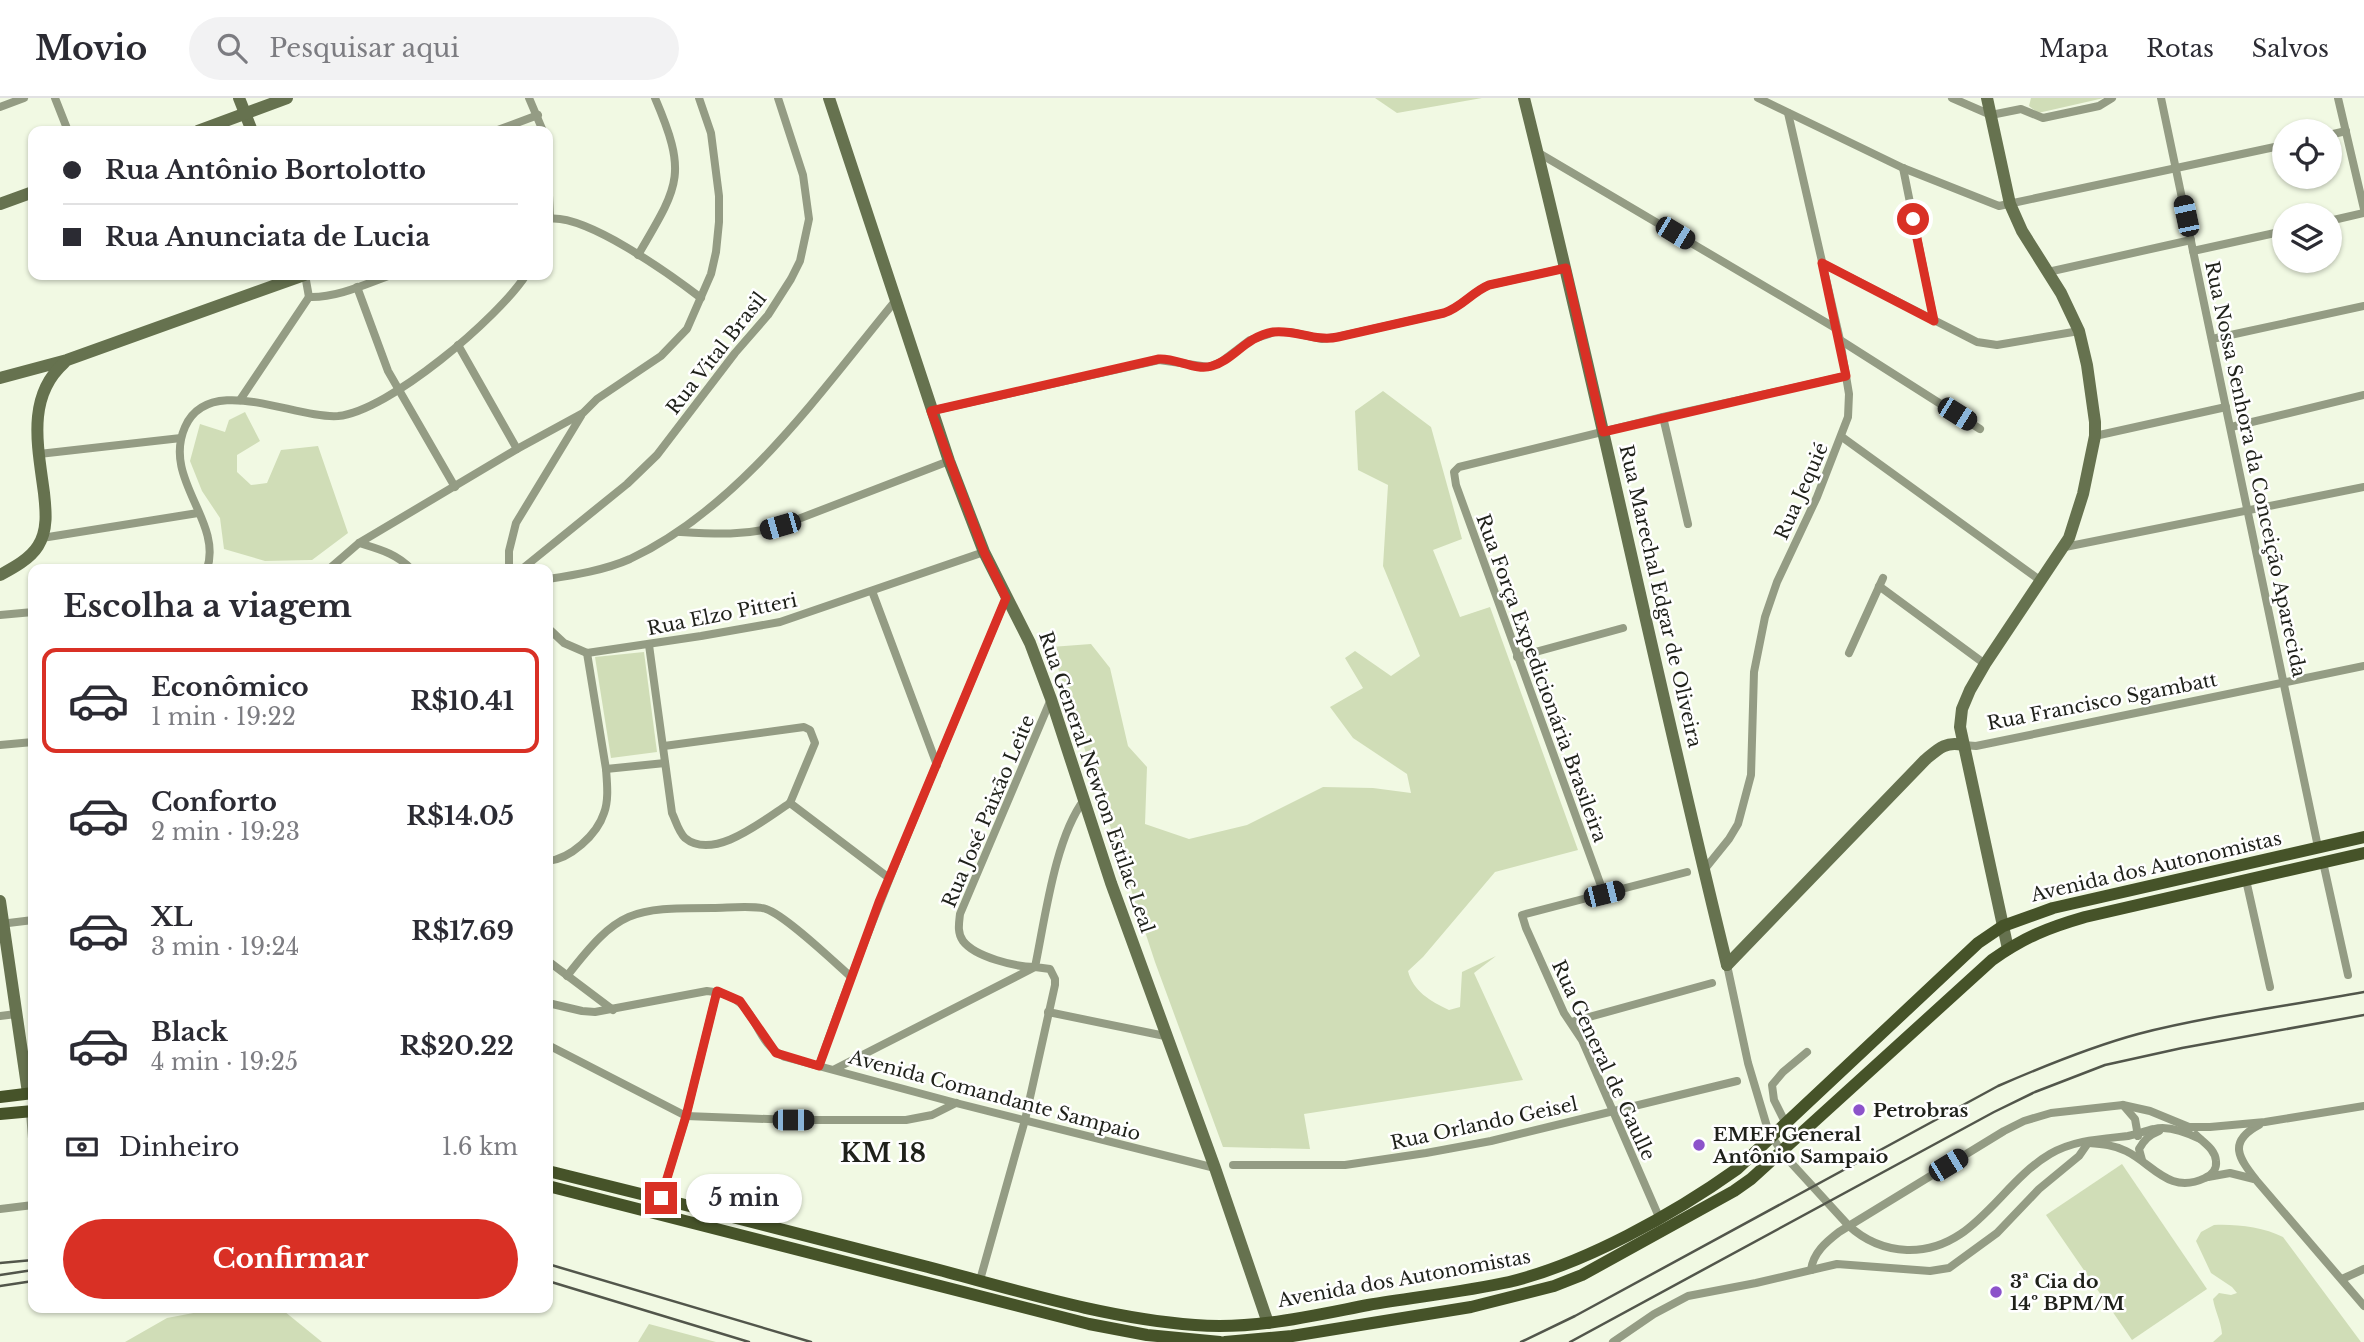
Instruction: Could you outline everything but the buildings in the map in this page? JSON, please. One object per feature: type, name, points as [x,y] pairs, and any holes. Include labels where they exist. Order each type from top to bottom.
[{"type":"main road","name":"Avenida dos Autonomistas","points":[[553,1172],[1061,1302],[1162,1322],[1231,1326],[1268,1323],[1509,1282],[1555,1268],[1659,1217],[1705,1192],[1737,1169],[1978,943],[2003,926],[2053,908],[2364,837]]},
{"type":"main road","name":"Avenida dos Autonomistas","points":[[553,1187],[1089,1324],[1186,1341],[1222,1342],[1292,1336],[1471,1307],[1582,1275],[1734,1191],[1777,1158],[1992,960],[2026,937],[2072,921],[2364,853]]},
{"type":"main road","points":[[0,1097],[28,1093]]},
{"type":"main road","points":[[14,1113],[28,1096]]},
{"type":"main road","points":[[0,1114],[28,1112]]},
{"type":"main road","points":[[958,1291],[968,1289],[980,1280]]},
{"type":"street","points":[[0,107],[24,98]]},
{"type":"street","points":[[55,98],[66,126]]},
{"type":"street","points":[[239,98],[250,126]]},
{"type":"street","points":[[211,126],[287,98]]},
{"type":"street","points":[[528,98],[541,126]]},
{"type":"street","points":[[638,255],[670,199],[675,177],[676,160],[671,135],[654,98]]},
{"type":"street","points":[[509,564],[509,551],[516,523],[583,413],[597,399],[661,356],[682,336],[711,274],[716,253],[719,209],[711,133],[699,98]]},
{"type":"street","name":"Rua Vital Brasil","points":[[529,564],[627,484],[657,455],[735,353],[768,315],[791,279],[800,261],[809,219],[803,175],[778,98]]},
{"type":"street","name":"Rua General Newton Estilac Leal","points":[[829,98],[931,411],[984,552],[1030,643],[1051,699],[1111,883],[1268,1323]]},
{"type":"street","name":"Rua Marechal Edgar de Oliveira","points":[[1524,98],[1566,268],[1748,1063],[1764,1119],[1777,1146],[1848,1225],[1869,1240],[1904,1250],[1922,1249],[1961,1235],[2037,1163],[2058,1150],[2096,1138],[2138,1133],[2154,1128],[2210,1128],[2364,1107]]},
{"type":"street","points":[[1952,98],[1991,115],[2021,109],[2043,118],[2099,106],[2112,98]]},
{"type":"street","points":[[1987,98],[2010,204],[2022,231],[2048,272],[2079,331],[2095,422],[2095,436],[2083,494],[2065,547],[1985,664],[1962,709],[1960,727],[1963,745],[2008,949]]},
{"type":"street","points":[[2021,109],[2026,98]]},
{"type":"street","name":"Rua Nossa Senhora da Conceição Aparecida","points":[[2161,98],[2318,848]]},
{"type":"street","points":[[2339,98],[2364,211],[2342,217]]},
{"type":"street","points":[[1763,99],[1903,168],[1998,206],[2272,148]]},
{"type":"street","name":"Rua Jequié","points":[[1704,870],[1730,839],[1738,824],[1751,775],[1754,672],[1765,617],[1777,582],[1842,437],[1849,405],[1840,340],[1788,113]]},
{"type":"street","points":[[508,126],[538,115]]},
{"type":"street","points":[[2342,132],[2346,131]]},
{"type":"street","points":[[1537,152],[1837,329]]},
{"type":"street","points":[[1903,168],[1934,321]]},
{"type":"street","points":[[0,204],[28,194]]},
{"type":"street","points":[[553,221],[568,220],[596,232],[658,265],[701,298]]},
{"type":"street","points":[[2193,251],[2272,234]]},
{"type":"street","points":[[2048,272],[2191,240]]},
{"type":"street","points":[[1822,263],[1985,345],[2079,331]]},
{"type":"street","points":[[931,411],[1159,359],[1209,367],[1221,362],[1250,340],[1267,333],[1282,331],[1322,339],[1338,337],[1444,313],[1459,307],[1489,285],[1566,268]]},
{"type":"street","points":[[0,378],[67,360],[291,280]]},
{"type":"street","points":[[240,400],[309,297],[306,280]]},
{"type":"street","points":[[309,297],[321,298],[377,280]]},
{"type":"street","points":[[208,564],[211,544],[183,476],[180,455],[181,438],[191,414],[216,401],[240,400],[337,416],[371,407],[458,345],[500,307],[522,280]]},
{"type":"street","points":[[357,287],[388,371],[455,487]]},
{"type":"street","points":[[553,578],[628,560],[680,532],[733,487],[803,414],[896,300]]},
{"type":"street","points":[[2212,339],[2364,306]]},
{"type":"street","points":[[1840,340],[1980,429]]},
{"type":"street","points":[[458,345],[517,449]]},
{"type":"street","points":[[38,405],[51,374],[67,360]]},
{"type":"street","points":[[0,575],[32,553],[42,538],[46,519],[39,454],[38,405],[32,383],[14,376]]},
{"type":"street","points":[[1603,432],[1663,416],[1846,376]]},
{"type":"street","points":[[2231,427],[2364,395]]},
{"type":"street","points":[[2095,436],[2226,407]]},
{"type":"street","points":[[335,564],[359,544],[517,449],[583,413]]},
{"type":"street","points":[[1663,416],[1688,524]]},
{"type":"street","name":"Rua Força Expedicionária Brasileira","points":[[1603,432],[1459,467],[1454,472],[1456,485],[1604,894]]},
{"type":"street","points":[[1842,437],[2041,581]]},
{"type":"street","points":[[39,454],[181,438]]},
{"type":"street","points":[[680,532],[760,532],[949,461]]},
{"type":"street","points":[[2065,547],[2364,487]]},
{"type":"street","points":[[42,538],[198,513]]},
{"type":"street","points":[[359,544],[388,552],[407,564]]},
{"type":"street","name":"Rua Elzo Pitteri","points":[[587,653],[780,622],[984,552]]},
{"type":"street","points":[[1849,653],[1881,582],[1985,664]]},
{"type":"street","points":[[872,591],[937,765]]},
{"type":"street","points":[[819,1066],[850,976],[889,878],[1006,598]]},
{"type":"street","points":[[0,615],[28,612]]},
{"type":"street","points":[[1517,656],[1623,628]]},
{"type":"street","points":[[553,633],[564,643],[587,653],[608,789],[604,813],[594,830],[566,857],[553,860]]},
{"type":"street","points":[[649,645],[672,813],[685,838],[706,846],[729,840],[790,803],[815,743],[810,730],[804,727],[664,746]]},
{"type":"street","name":"Rua Francisco Sgambatt","points":[[1727,965],[1938,749],[1951,743],[1976,746],[2364,666]]},
{"type":"street","name":"Rua José Paixão Leite","points":[[1035,967],[1014,965],[972,948],[963,941],[958,926],[960,914],[1051,699]]},
{"type":"street","points":[[0,745],[28,742]]},
{"type":"street","points":[[606,769],[666,763]]},
{"type":"street","points":[[1035,967],[1062,841],[1074,813],[1084,800]]},
{"type":"street","points":[[790,803],[889,878]]},
{"type":"street","points":[[2323,862],[2348,975]]},
{"type":"street","points":[[1604,894],[1687,872]]},
{"type":"street","points":[[2246,880],[2270,987]]},
{"type":"street","name":"Rua General de Gaulle","points":[[1604,894],[1522,915],[1564,1013],[1582,1040],[1659,1217]]},
{"type":"street","points":[[0,901],[28,1082]]},
{"type":"street","points":[[567,976],[601,934],[616,922],[633,914],[669,908],[734,908],[766,909],[786,922],[850,976]]},
{"type":"street","points":[[2,924],[28,921]]},
{"type":"street","points":[[553,965],[613,1010]]},
{"type":"street","points":[[835,1069],[1035,967],[1050,969],[1055,979],[1025,1120],[980,1280]]},
{"type":"street","points":[[1571,1022],[1712,983]]},
{"type":"street","points":[[553,1004],[588,1012],[613,1010],[692,993],[717,991],[686,1116],[661,1198],[663,1215]]},
{"type":"street","name":"Avenida Comandante Sampaio","points":[[717,991],[740,1001],[776,1053],[956,1103],[1214,1168]]},
{"type":"street","points":[[1048,1012],[1165,1036]]},
{"type":"street","points":[[0,1016],[16,1014]]},
{"type":"street","points":[[553,1048],[686,1116],[906,1120],[932,1115],[956,1103]]},
{"type":"street","points":[[1786,1124],[1774,1100],[1772,1085],[1807,1052]]},
{"type":"street","name":"Rua Orlando Geisel","points":[[1233,1165],[1345,1165],[1491,1141],[1737,1081]]},
{"type":"street","points":[[2123,1105],[2135,1119],[2142,1161]]},
{"type":"street","points":[[1811,1270],[1820,1250],[1839,1232],[2004,1131],[2024,1121],[2051,1113],[2123,1105],[2150,1111],[2189,1127],[2211,1149],[2216,1161],[2214,1170],[2206,1178]]},
{"type":"street","points":[[2264,1122],[2248,1132],[2239,1147],[2240,1157],[2256,1180],[2364,1306]]},
{"type":"street","points":[[2139,1149],[2149,1136],[2172,1129],[2200,1139]]},
{"type":"street","points":[[1613,1342],[1654,1314],[1688,1296],[1842,1264],[1930,1271],[1949,1268],[1997,1233],[2039,1189],[2079,1156],[2083,1143],[2116,1147],[2142,1161],[2168,1180],[2188,1182],[2230,1174],[2256,1180]]},
{"type":"street","points":[[0,1209],[28,1206]]},
{"type":"street","points":[[2342,1279],[2364,1269]]},
{"type":"green space","points":[[1375,98],[1482,98],[1397,113]]},
{"type":"green space","points":[[2031,98],[2104,98],[2038,113],[2029,106]]},
{"type":"green space","points":[[1383,391],[1431,427],[1462,539],[1433,550],[1460,617],[1490,607],[1578,850],[1495,872],[1408,971],[1423,995],[1449,1010],[1460,1007],[1462,972],[1496,956],[1474,973],[1523,1080],[1304,1114],[1310,1149],[1223,1147],[1155,962],[1051,647],[1091,644],[1110,668],[1128,746],[1147,767],[1145,824],[1189,839],[1247,825],[1323,787],[1373,788],[1411,793],[1407,774],[1353,738],[1330,707],[1363,688],[1345,658],[1355,651],[1391,676],[1420,656],[1383,566],[1388,485],[1358,470],[1355,411]]},
{"type":"green space","points":[[245,412],[260,441],[237,455],[237,472],[251,485],[267,483],[281,450],[318,446],[348,533],[312,560],[265,561],[224,549],[220,518],[202,491],[190,461],[200,424],[225,432],[229,420]]},
{"type":"green space","points":[[644,652],[657,752],[611,758],[595,657]]},
{"type":"green space","points":[[2122,1164],[2207,1289],[2132,1340],[2046,1215]]},
{"type":"green space","points":[[2214,1225],[2249,1227],[2283,1237],[2361,1342],[2213,1342],[2222,1334],[2213,1299],[2219,1293],[2237,1293],[2211,1273],[2196,1241],[2201,1232]]},
{"type":"green space","points":[[193,1313],[286,1313],[322,1342],[125,1342],[167,1318]]},
{"type":"green space","points":[[649,1324],[716,1342],[638,1342]]},
{"type":"railway","points":[[1521,1342],[1575,1316],[1998,1086],[2033,1071],[2102,1045],[2166,1027],[2364,992]]},
{"type":"railway","points":[[1570,1342],[2035,1092],[2105,1065],[2364,1015]]},
{"type":"railway","points":[[0,1263],[28,1260]]},
{"type":"railway","points":[[553,1265],[811,1342]]},
{"type":"railway","points":[[0,1275],[28,1271]]},
{"type":"railway","points":[[0,1286],[28,1282]]},
{"type":"railway","points":[[553,1283],[749,1342]]},
{"type":"place","name":"Petrobras","points":[[1859,1110]]},
{"type":"place","name":"EMEF General Antônio Sampaio","points":[[1699,1145]]},
{"type":"place","name":"3ª Cia do 14º BPM/M","points":[[1996,1292]]},
{"type":"district","name":"KM 18","points":[[883,1153]]},
{"type":"route","points":[[661,1198],[686,1116],[717,991],[740,1001],[776,1053],[819,1066],[879,902],[1006,598],[984,552],[931,411],[1159,359],[1209,367],[1221,362],[1250,340],[1267,333],[1282,331],[1322,339],[1338,337],[1444,313],[1459,307],[1489,285],[1566,268],[1603,432],[1663,416],[1846,376],[1822,263],[1934,321],[1913,219]]}]
